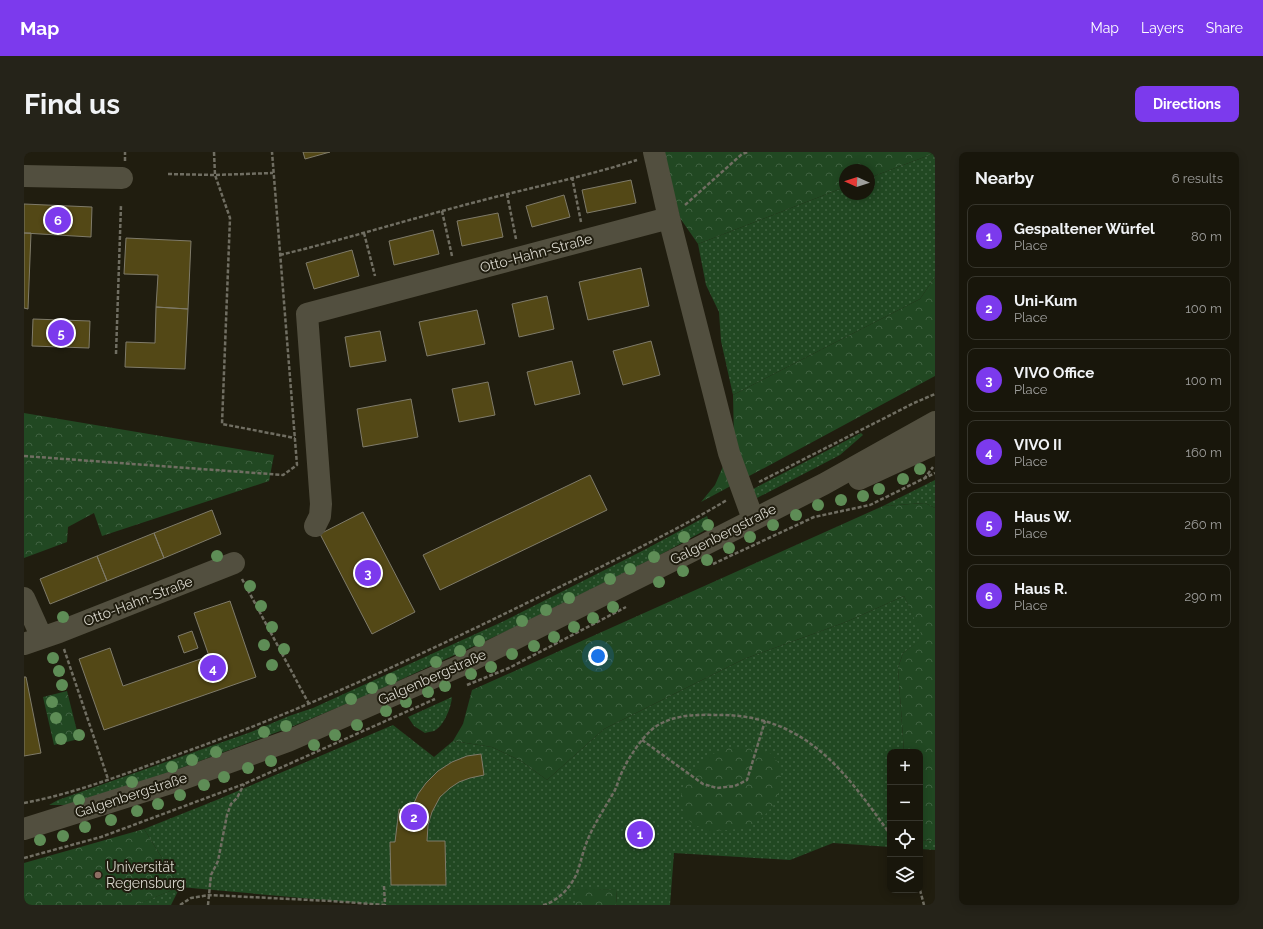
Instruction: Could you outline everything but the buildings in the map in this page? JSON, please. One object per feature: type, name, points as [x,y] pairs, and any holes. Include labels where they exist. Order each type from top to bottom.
[{"type":"street","points":[[654,153],[669,218],[729,453],[753,519]]},
{"type":"street","points":[[24,176],[122,178]]},
{"type":"street","name":"Otto-Hahn-Straße","points":[[314,526],[320,516],[321,504],[307,314],[669,218]]},
{"type":"street","name":"Galgenbergstraße","points":[[24,829],[180,780],[288,741],[460,666],[824,484],[935,422]]},
{"type":"street","name":"Galgenbergstraße","points":[[824,484],[862,478],[935,444]]},
{"type":"street","name":"Otto-Hahn-Straße","points":[[42,638],[234,563]]},
{"type":"street","points":[[24,598],[42,638]]},
{"type":"path","points":[[214,152],[215,175],[230,218],[222,424],[295,438]]},
{"type":"path","points":[[24,456],[283,476],[297,465],[272,152]]},
{"type":"path","points":[[669,218],[742,154],[748,152]]},
{"type":"path","points":[[280,255],[626,163],[654,153]]},
{"type":"path","points":[[168,174],[215,175],[273,172]]},
{"type":"path","points":[[572,177],[585,240]]},
{"type":"path","points":[[507,194],[520,257]]},
{"type":"path","points":[[116,354],[121,205]]},
{"type":"path","points":[[442,211],[457,274]]},
{"type":"path","points":[[364,233],[380,294]]},
{"type":"path","points":[[24,803],[48,798],[108,779],[224,738],[309,704],[426,653],[661,538],[743,491],[914,403],[935,394]]},
{"type":"path","points":[[935,464],[924,479],[935,474]]},
{"type":"path","points":[[234,563],[309,704]]},
{"type":"path","points":[[42,638],[108,779]]},
{"type":"path","points":[[543,905],[556,900],[568,888],[578,871],[592,830],[616,789],[624,767],[642,740],[658,724],[672,719],[689,716],[734,716],[778,724],[801,736],[820,750],[844,773],[887,830]]},
{"type":"path","points":[[642,740],[703,784],[717,788],[735,786],[747,780],[765,721]]},
{"type":"path","points":[[208,905],[211,874],[218,862],[227,815],[231,804],[237,798],[244,784]]},
{"type":"path","points":[[180,905],[191,898],[209,895],[385,905],[384,886]]},
{"type":"path","points":[[921,893],[924,905]]},
{"type":"green space","points":[[664,152],[935,152],[875,176],[875,164],[839,164],[839,189],[698,244],[680,218]]},
{"type":"green space","points":[[935,153],[935,277],[920,299],[733,395],[721,341],[719,312],[706,285],[698,244],[839,189],[839,200],[875,200],[875,176]]},
{"type":"green space","points":[[935,277],[935,376],[701,502],[715,485],[734,441],[733,395],[920,299]]},
{"type":"green space","points":[[24,413],[274,455],[269,481],[102,536],[94,513],[68,527],[67,542],[24,558]]},
{"type":"green space","points":[[861,433],[863,435],[840,455],[757,498],[753,489]]},
{"type":"green space","points":[[935,480],[935,508],[925,503],[883,506]]},
{"type":"green space","points":[[925,503],[935,508],[935,841],[923,840],[923,749],[904,749],[898,668],[903,653],[923,638],[904,596],[846,622],[744,659],[604,729],[547,780],[521,761],[492,747],[453,741],[463,724],[472,690],[883,506]]},
{"type":"green space","points":[[707,516],[711,527],[658,556],[509,630],[363,697],[291,727],[146,781],[73,805],[49,805],[58,800],[251,732],[289,716],[313,708],[504,621],[646,549]]},
{"type":"green space","points":[[904,596],[924,638],[903,653],[898,668],[904,749],[887,749],[887,847],[833,843],[790,860],[674,853],[670,905],[616,905],[617,890],[576,889],[575,905],[380,905],[180,887],[144,829],[219,799],[393,725],[434,757],[453,741],[492,747],[521,761],[547,780],[604,729],[744,659],[846,622]]},
{"type":"green space","points":[[67,691],[79,739],[54,745],[43,697]]},
{"type":"green space","points":[[452,697],[444,721],[438,729],[434,731],[425,733],[414,726],[408,717]]},
{"type":"green space","points":[[740,747],[761,750],[772,754],[779,764],[781,771],[780,789],[773,806],[761,819],[745,828],[709,831],[695,825],[685,818],[680,800],[685,778],[695,767],[709,756],[725,748]]},
{"type":"green space","name":"Universität Regensburg","points":[[144,829],[180,887],[136,905],[24,905],[24,863]]},
{"type":"green space","points":[[923,840],[935,841],[935,850],[923,849]]},
{"type":"green space","points":[[180,887],[171,905],[135,905]]},
{"type":"green space","points":[[575,888],[617,890],[616,905],[575,905]]},
{"type":"place","name":"Haus R.","points":[[58,220]]},
{"type":"place","name":"Haus W.","points":[[61,333]]},
{"type":"place","name":"VIVO Office","points":[[368,573]]},
{"type":"place","name":"VIVO II","points":[[213,668]]},
{"type":"place","name":"Uni-Kum","points":[[414,817]]},
{"type":"place","name":"Gespaltener Würfel","points":[[640,834]]},
{"type":"place","name":"Universität Regensburg","points":[[98,875]]}]
